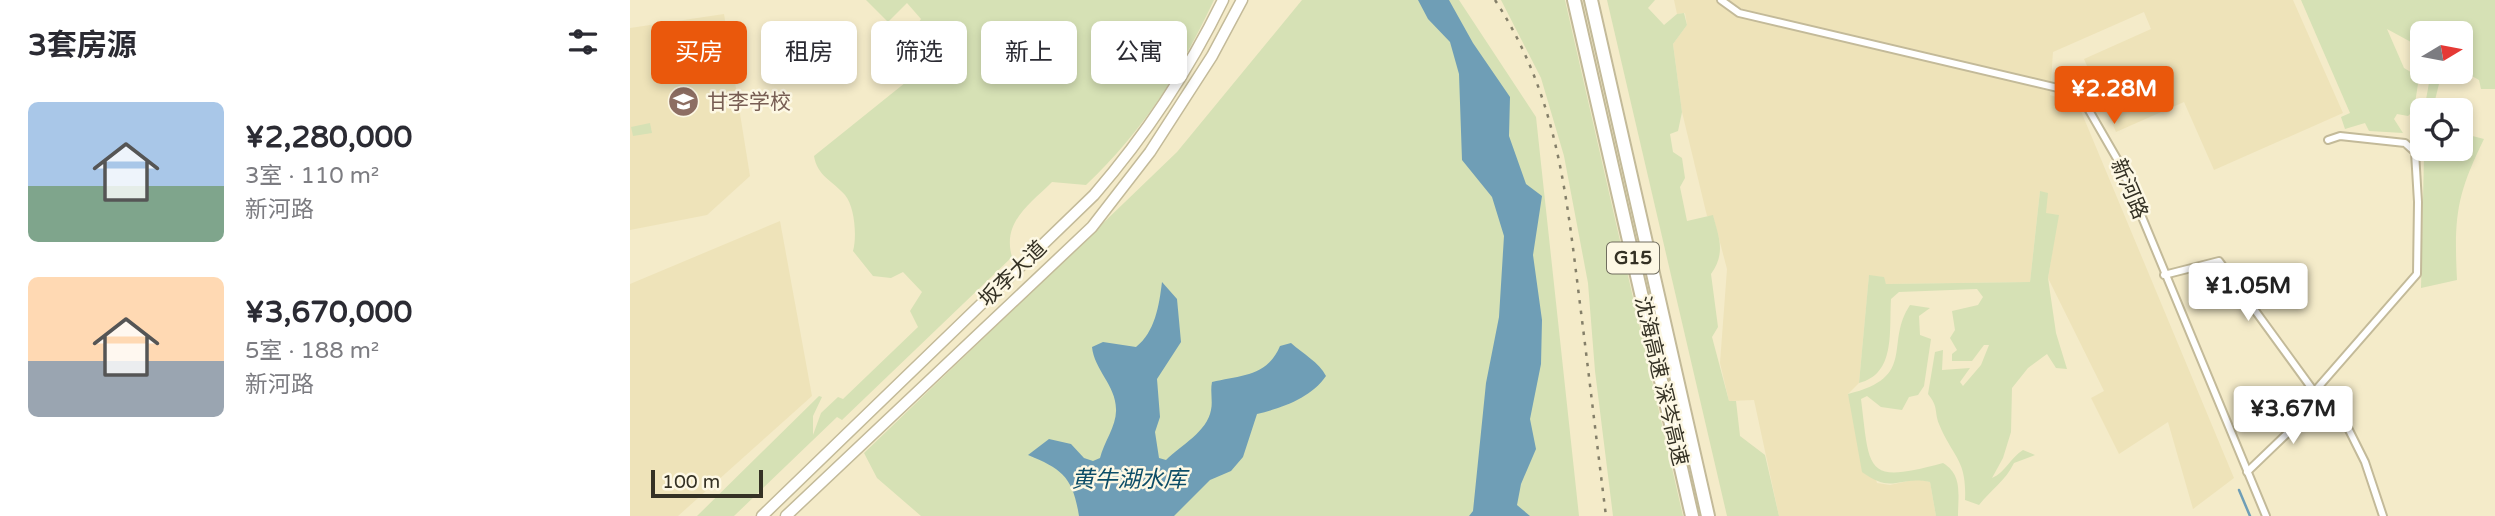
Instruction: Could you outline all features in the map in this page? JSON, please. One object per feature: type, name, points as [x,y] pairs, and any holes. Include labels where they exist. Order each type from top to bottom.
[{"type":"highway","name":"沈海高速 深岑高速","points":[[1574,0],[1692,516]]},
{"type":"highway","name":"沈海高速 深岑高速","points":[[1591,0],[1708,516]]},
{"type":"highway","points":[[1678,385],[1714,516]]},
{"type":"main road","name":"坂李大道","points":[[762,516],[1094,195],[1134,149],[1196,50],[1223,0]]},
{"type":"main road","name":"坂李大道","points":[[786,516],[1092,228],[1150,152],[1212,56],[1242,0]]},
{"type":"street","name":"新河路","points":[[1721,0],[1738,13],[2079,93],[2120,164],[2266,516]]},
{"type":"street","points":[[2314,392],[2417,274],[2415,152],[2405,143],[2365,141],[2340,136],[2328,141]]},
{"type":"street","points":[[2164,275],[2219,261],[2314,392],[2348,428],[2365,462],[2383,516]]},
{"type":"street","points":[[2247,472],[2321,401]]},
{"type":"shaded area","points":[[1674,0],[2293,0],[2343,113],[2214,170],[2184,102],[2116,132],[2084,59],[2151,29],[2144,12],[2053,52],[2050,95],[2078,104],[2234,478],[2193,509],[2168,422],[2119,454],[2091,398],[2104,391],[2048,278],[2058,215],[2046,214],[2040,191],[2030,282],[1886,284],[1883,277],[1869,276],[1859,383],[1848,394],[1877,483],[1890,485],[1917,479],[1930,482],[1936,516],[1779,516],[1754,400],[1729,401],[1720,363],[1727,269],[1713,216],[1707,216],[1682,112],[1673,44],[1687,25],[1685,13],[1677,14]]},
{"type":"shaded area","name":"甘李学校","points":[[724,14],[725,21],[677,21]]},
{"type":"shaded area","name":"甘李学校","points":[[651,25],[651,84],[735,84],[750,176],[707,215],[630,230],[630,28]]},
{"type":"shaded area","points":[[780,221],[812,396],[678,516],[630,516],[630,284]]},
{"type":"green space","points":[[866,0],[1214,0],[1187,54],[1187,21],[1091,21],[1091,84],[1169,84],[1126,143],[1086,185],[1052,182],[1014,224],[1010,245],[1012,257],[842,420],[837,417],[734,516],[697,516],[819,396],[822,397],[813,416],[813,435],[821,413],[838,397],[843,399],[918,327],[910,311],[922,292],[903,272],[891,278],[873,276],[853,251],[855,238],[851,207],[845,195],[818,169],[814,156],[904,84],[967,84],[967,21],[920,21],[921,19],[907,3],[887,21]]},
{"type":"green space","points":[[1302,0],[1459,0],[1536,117],[1579,516],[921,516],[877,478],[864,453],[1177,152]]},
{"type":"green space","points":[[1501,0],[1565,0],[1683,516],[1613,516],[1595,371],[1588,283],[1564,156],[1541,78]]},
{"type":"green space","points":[[1607,0],[1655,0],[1648,8],[1664,25],[1677,14],[1684,13],[1687,25],[1673,44],[1682,112],[1678,131],[1670,134],[1673,152],[1682,158],[1685,178],[1680,187],[1687,221],[1713,215],[1720,252],[1711,274],[1718,327],[1712,337],[1729,401],[1736,401],[1740,436],[1765,455],[1779,516],[1727,516]]},
{"type":"green space","points":[[2301,0],[2495,0],[2495,89],[2481,89],[2479,80],[2473,77],[2473,21],[2410,21],[2410,41],[2387,29],[2404,68],[2410,72],[2410,84],[2418,84],[2416,98],[2410,98],[2410,114],[2397,114],[2394,119],[2403,133],[2369,131],[2365,123],[2345,129],[2341,117],[2350,113]]},
{"type":"green space","points":[[2429,84],[2439,84],[2436,98],[2426,98]]},
{"type":"green space","points":[[650,123],[652,133],[633,136],[631,127]]},
{"type":"green space","points":[[2473,136],[2484,139],[2462,192],[2459,207],[2456,239],[2457,280],[2421,288],[2424,161],[2473,161]]},
{"type":"green space","points":[[2040,191],[2048,193],[2046,213],[2059,215],[2048,278],[2056,333],[2067,369],[2056,368],[2047,354],[2028,368],[2012,388],[2011,432],[2003,458],[1992,478],[2023,450],[2035,455],[2014,463],[2003,480],[1979,505],[1965,500],[1961,467],[1939,424],[1935,406],[1928,394],[1935,352],[1943,350],[1942,370],[1970,368],[1960,382],[1963,386],[1981,365],[1989,345],[1984,345],[1972,361],[1952,361],[1952,354],[1957,350],[1950,338],[1955,330],[1952,311],[1978,305],[1983,297],[1977,289],[1899,292],[1891,299],[1890,337],[1885,361],[1871,378],[1859,383],[1869,275],[1884,277],[1886,284],[2030,282]]},
{"type":"green space","points":[[1910,305],[1930,308],[1919,316],[1920,335],[1931,339],[1924,386],[1918,395],[1909,397],[1902,410],[1881,407],[1867,396],[1861,399],[1870,457],[1876,467],[1885,471],[1899,472],[1943,463],[1954,473],[1957,480],[1958,516],[1936,516],[1930,482],[1881,482],[1862,472],[1848,394],[1870,387],[1892,369],[1899,333]]},
{"type":"water","points":[[1418,0],[1449,0],[1473,43],[1510,97],[1509,136],[1526,184],[1542,196],[1533,255],[1542,320],[1541,364],[1530,419],[1536,449],[1521,484],[1517,505],[1530,516],[1469,516],[1473,511],[1486,383],[1499,317],[1504,236],[1492,197],[1462,160],[1459,74],[1450,42],[1428,19]]},
{"type":"water","name":"黄牛湖水库","points":[[1162,282],[1177,299],[1181,342],[1157,379],[1160,417],[1155,432],[1159,458],[1166,460],[1193,438],[1209,418],[1212,382],[1260,369],[1268,364],[1280,346],[1291,343],[1315,362],[1326,376],[1304,396],[1257,414],[1243,457],[1231,471],[1210,480],[1174,516],[1079,516],[1073,492],[1064,476],[1028,455],[1049,439],[1071,444],[1084,458],[1093,461],[1100,458],[1116,409],[1113,393],[1092,347],[1103,342],[1136,347],[1152,326]]},
{"type":"waterway","points":[[2239,490],[2250,516]]},
{"type":"railway","points":[[1495,0],[1533,73],[1556,147],[1570,223],[1606,516]]},
{"type":"place","name":"甘李学校","points":[[684,102]]}]
